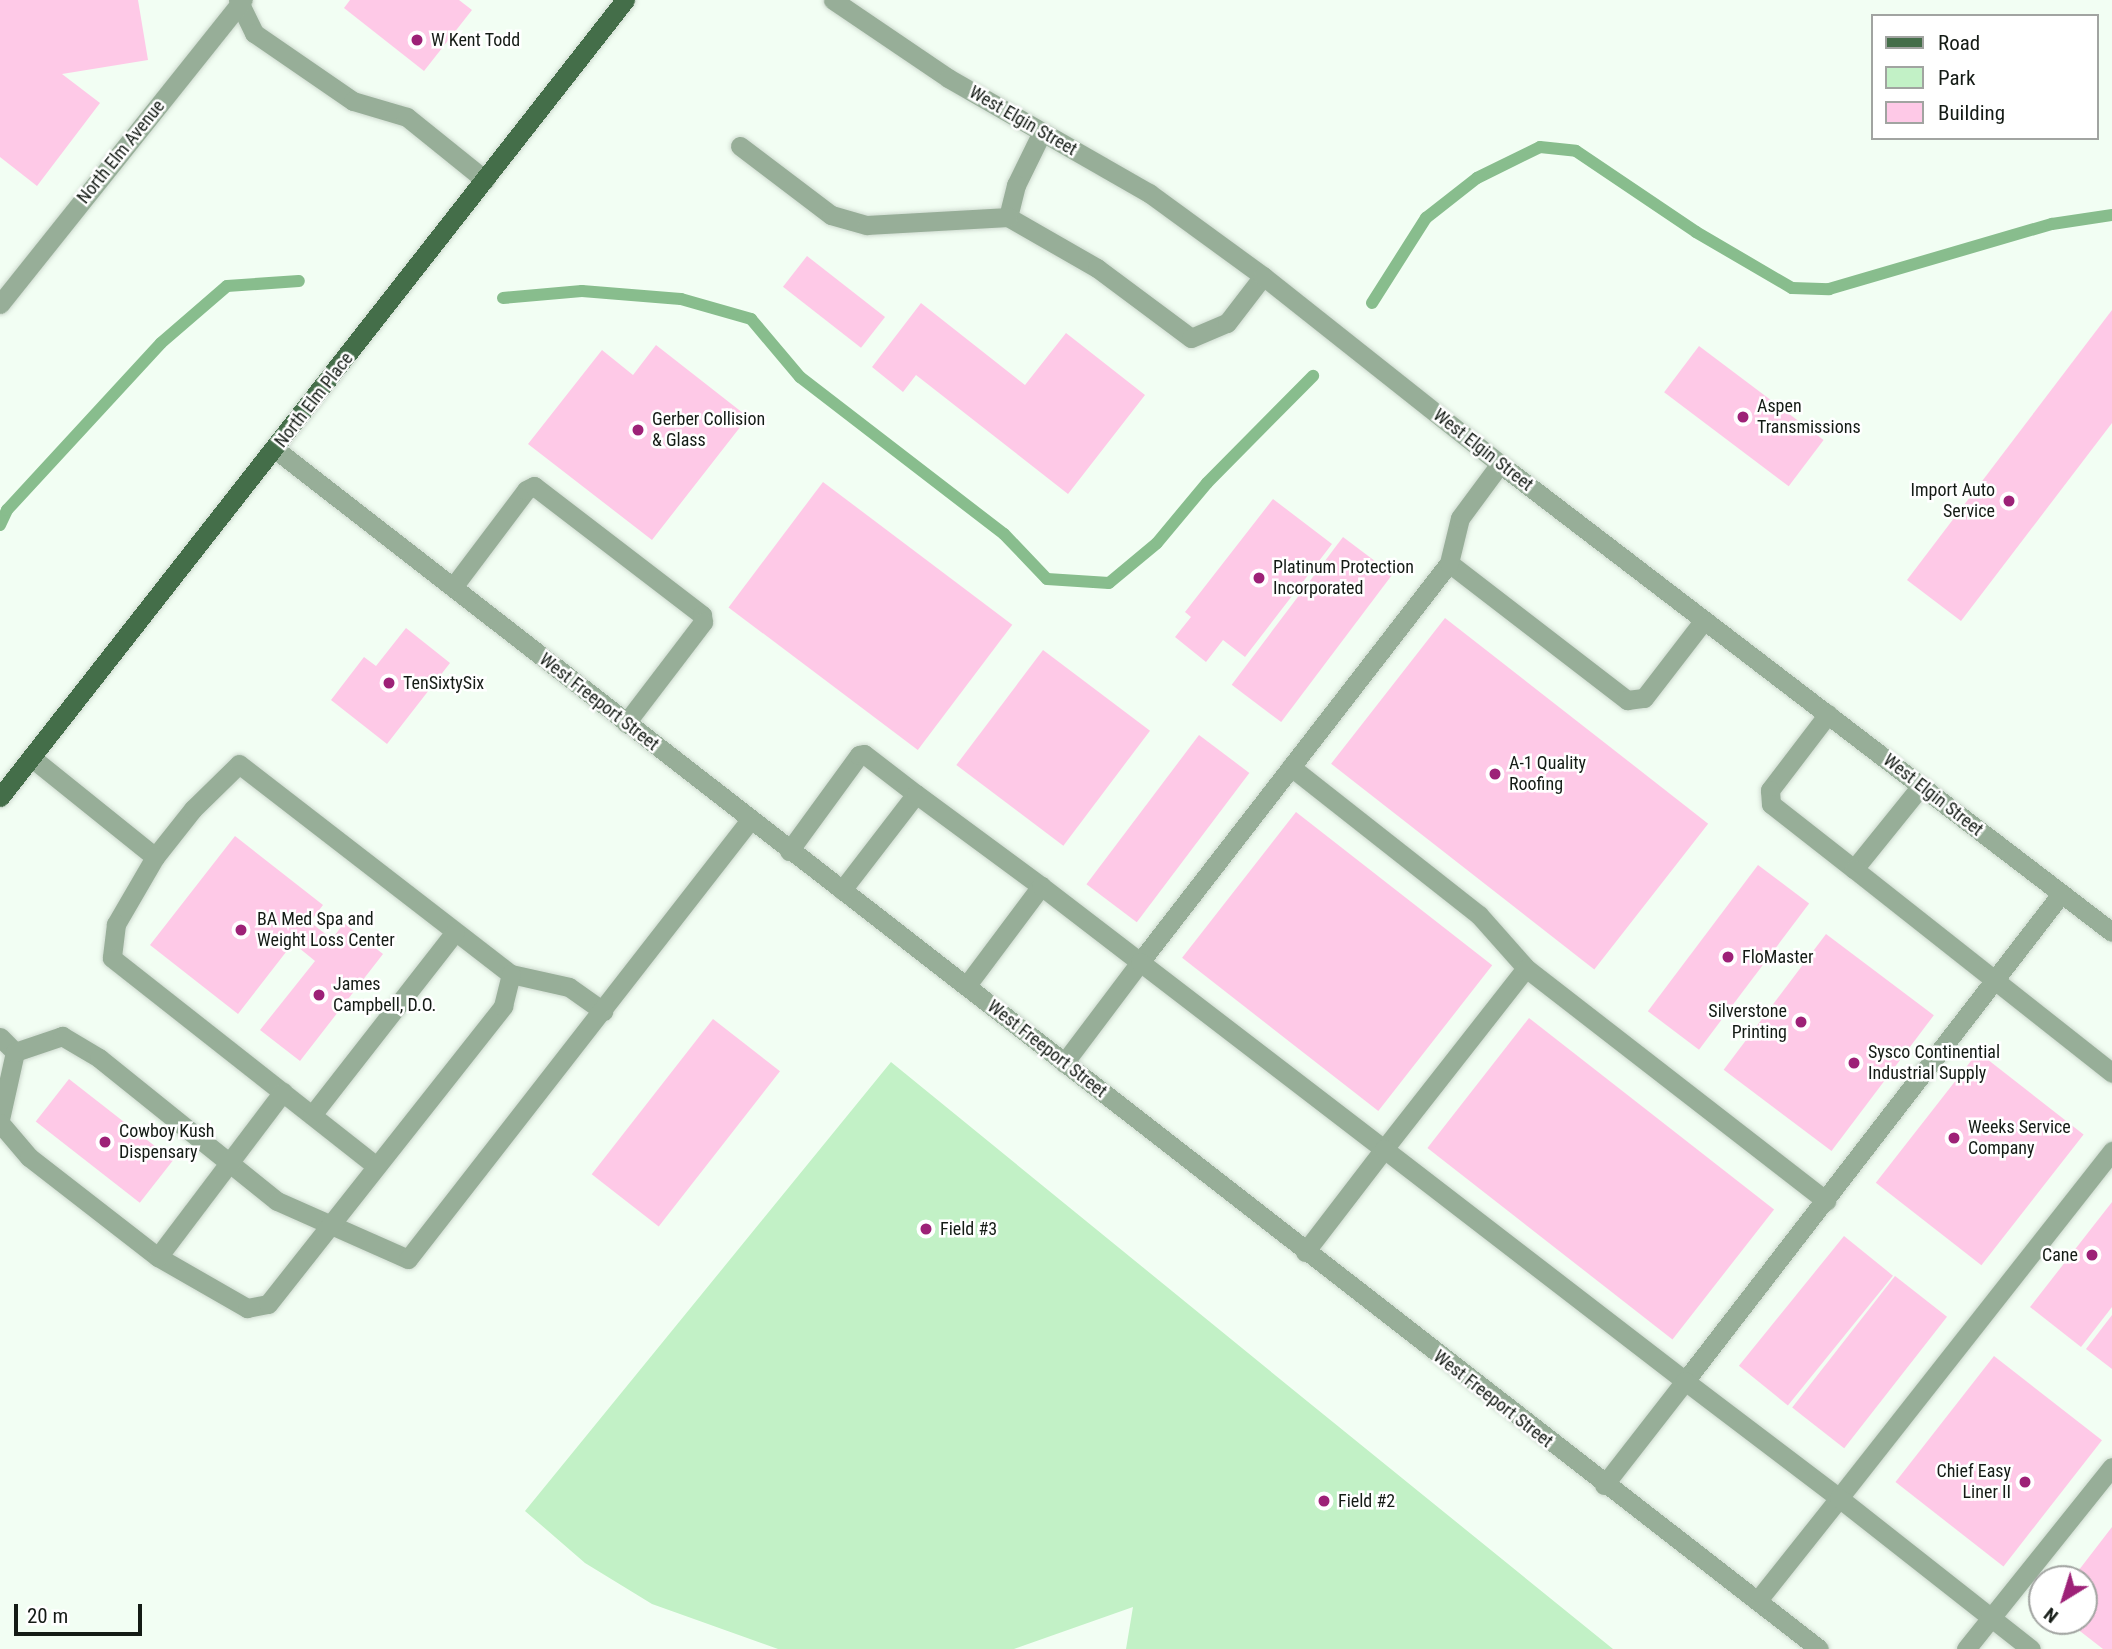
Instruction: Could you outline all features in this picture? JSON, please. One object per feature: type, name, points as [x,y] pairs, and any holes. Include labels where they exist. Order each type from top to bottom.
[{"type":"main road","name":"North Elm Place","points":[[0,797],[625,0]]},
{"type":"street","name":"West Elgin Street","points":[[833,0],[948,78],[1149,193],[1263,276],[1500,464],[2112,932]]},
{"type":"street","points":[[240,1],[254,33],[353,101],[407,117],[485,180]]},
{"type":"street","name":"North Elm Avenue","points":[[0,304],[240,1]]},
{"type":"street","points":[[1008,217],[1016,185],[1042,132]]},
{"type":"street","points":[[740,146],[831,215],[867,225],[1008,217],[1097,268],[1191,338],[1227,323],[1263,276]]},
{"type":"street","name":"West Freeport Street","points":[[275,449],[789,851],[967,985],[1604,1485],[1819,1649]]},
{"type":"street","points":[[1064,1063],[1139,962],[1449,563],[1460,518],[1500,464]]},
{"type":"street","points":[[453,587],[526,490],[534,486],[702,615],[703,622],[626,723]]},
{"type":"street","points":[[1449,563],[1628,700],[1644,698],[1704,620]]},
{"type":"street","points":[[1828,714],[1770,790],[1771,804],[2112,1073]]},
{"type":"street","points":[[789,851],[859,755],[864,754],[1384,1149],[2031,1649]]},
{"type":"street","points":[[32,758],[155,857]]},
{"type":"street","points":[[376,1166],[112,958],[116,924],[155,857],[193,809],[239,764],[511,974],[569,986],[603,1011]]},
{"type":"street","points":[[1291,767],[1479,915],[1526,968],[1826,1201]]},
{"type":"street","points":[[1854,869],[1921,786]]},
{"type":"street","points":[[842,890],[916,793]]},
{"type":"street","points":[[15,1052],[62,1036],[99,1058],[277,1201],[408,1259],[750,820]]},
{"type":"street","points":[[967,985],[1041,886]]},
{"type":"street","points":[[1604,1485],[2061,894]]},
{"type":"street","points":[[312,1115],[455,932]]},
{"type":"street","points":[[1305,1252],[1526,968]]},
{"type":"street","points":[[15,1052],[0,1121],[29,1157],[158,1257],[247,1308],[268,1304],[503,1006],[511,974]]},
{"type":"street","points":[[0,1037],[15,1052]]},
{"type":"street","points":[[158,1257],[283,1092]]},
{"type":"street","points":[[1758,1600],[2112,1151]]},
{"type":"street","points":[[1966,1649],[2050,1549],[2112,1467]]},
{"type":"green space","name":"Field #3","points":[[891,1062],[1613,1649],[1126,1649],[1133,1607],[1014,1649],[778,1649],[652,1604],[585,1563],[525,1511]]},
{"type":"building","points":[[0,0],[138,0],[148,60],[62,74],[100,103],[37,186],[0,157]]},
{"type":"building","name":"W Kent Todd","points":[[350,0],[459,0],[472,10],[424,71],[344,8]]},
{"type":"building","points":[[807,256],[885,317],[861,348],[783,287]]},
{"type":"building","points":[[921,303],[1025,385],[1066,333],[1145,395],[1068,494],[916,375],[903,392],[872,367]]},
{"type":"building","name":"Import Auto Service","points":[[2112,310],[2112,423],[1961,621],[1907,580]]},
{"type":"building","name":"Gerber Collision & Glass","points":[[656,345],[748,417],[652,540],[528,444],[602,350],[633,375]]},
{"type":"building","name":"Aspen Transmissions","points":[[1699,346],[1824,440],[1789,486],[1664,392]]},
{"type":"building","points":[[823,482],[1012,625],[918,750],[729,607]]},
{"type":"building","name":"Platinum Protection Incorporated","points":[[1273,499],[1332,544],[1245,657],[1223,640],[1206,662],[1175,637],[1191,617],[1185,612]]},
{"type":"building","points":[[1343,537],[1393,574],[1281,722],[1232,685]]},
{"type":"building","name":"A-1 Quality Roofing","points":[[1445,618],[1708,824],[1594,969],[1331,764]]},
{"type":"building","name":"TenSixtySix","points":[[406,628],[450,663],[387,744],[331,700],[364,657],[376,666]]},
{"type":"building","points":[[1043,650],[1150,731],[1063,846],[956,765]]},
{"type":"building","points":[[1199,735],[1249,773],[1137,922],[1086,884]]},
{"type":"building","points":[[1296,812],[1492,965],[1378,1111],[1182,958]]},
{"type":"building","name":"BA Med Spa and Weight Loss Center","points":[[235,836],[323,905],[310,922],[332,939],[344,923],[383,954],[300,1061],[260,1030],[315,961],[293,943],[238,1014],[150,945]]},
{"type":"building","name":"FloMaster","points":[[1758,865],[1809,904],[1699,1050],[1648,1011]]},
{"type":"building","points":[[1826,934],[1934,1015],[1832,1151],[1724,1070]]},
{"type":"building","points":[[1529,1018],[1774,1209],[1672,1339],[1427,1148]]},
{"type":"building","points":[[713,1019],[780,1071],[659,1227],[592,1174]]},
{"type":"building","points":[[1978,1052],[2084,1134],[1981,1265],[1876,1183]]},
{"type":"building","name":"Cowboy Kush Dispensary","points":[[69,1079],[173,1160],[140,1203],[36,1122]]},
{"type":"building","name":"Cane","points":[[2112,1202],[2112,1307],[2081,1347],[2030,1307]]},
{"type":"building","points":[[1844,1236],[1893,1276],[1788,1405],[1739,1366]]},
{"type":"building","points":[[1895,1276],[1947,1317],[1844,1448],[1792,1408]]},
{"type":"building","points":[[2112,1315],[2112,1369],[2086,1349]]},
{"type":"building","points":[[1994,1356],[2102,1440],[2003,1566],[1895,1482]]},
{"type":"building","points":[[2112,1527],[2112,1649],[2103,1649],[2085,1635],[2098,1635],[2098,1565],[2083,1565]]},
{"type":"waterway","points":[[1372,303],[1426,218],[1477,178],[1540,147],[1576,151],[1696,232],[1792,288],[1829,289],[2052,224],[2112,215]]},
{"type":"waterway","points":[[0,525],[7,510],[161,343],[227,286],[299,281]]},
{"type":"waterway","points":[[503,298],[582,291],[681,299],[751,319],[800,377],[1004,534],[1047,579],[1109,583],[1157,543],[1207,483],[1313,376]]},
{"type":"place","name":"W Kent Todd","points":[[417,40]]},
{"type":"place","name":"Aspen Transmissions","points":[[1743,417]]},
{"type":"place","name":"Gerber Collision & Glass","points":[[638,430]]},
{"type":"place","name":"Import Auto Service","points":[[2009,501]]},
{"type":"place","name":"Platinum Protection Incorporated","points":[[1259,578]]},
{"type":"place","name":"TenSixtySix","points":[[389,683]]},
{"type":"place","name":"A-1 Quality Roofing","points":[[1495,774]]},
{"type":"place","name":"BA Med Spa and Weight Loss Center","points":[[241,930]]},
{"type":"place","name":"FloMaster","points":[[1728,957]]},
{"type":"place","name":"James Campbell, D.O.","points":[[319,995]]},
{"type":"place","name":"Silverstone Printing","points":[[1801,1022]]},
{"type":"place","name":"Sysco Continential Industrial Supply","points":[[1854,1063]]},
{"type":"place","name":"Weeks Service Company","points":[[1954,1138]]},
{"type":"place","name":"Cowboy Kush Dispensary","points":[[105,1142]]},
{"type":"place","name":"Field #3","points":[[926,1229]]},
{"type":"place","name":"Cane","points":[[2092,1255]]},
{"type":"place","name":"Chief Easy Liner II","points":[[2025,1482]]},
{"type":"place","name":"Field #2","points":[[1324,1501]]}]
